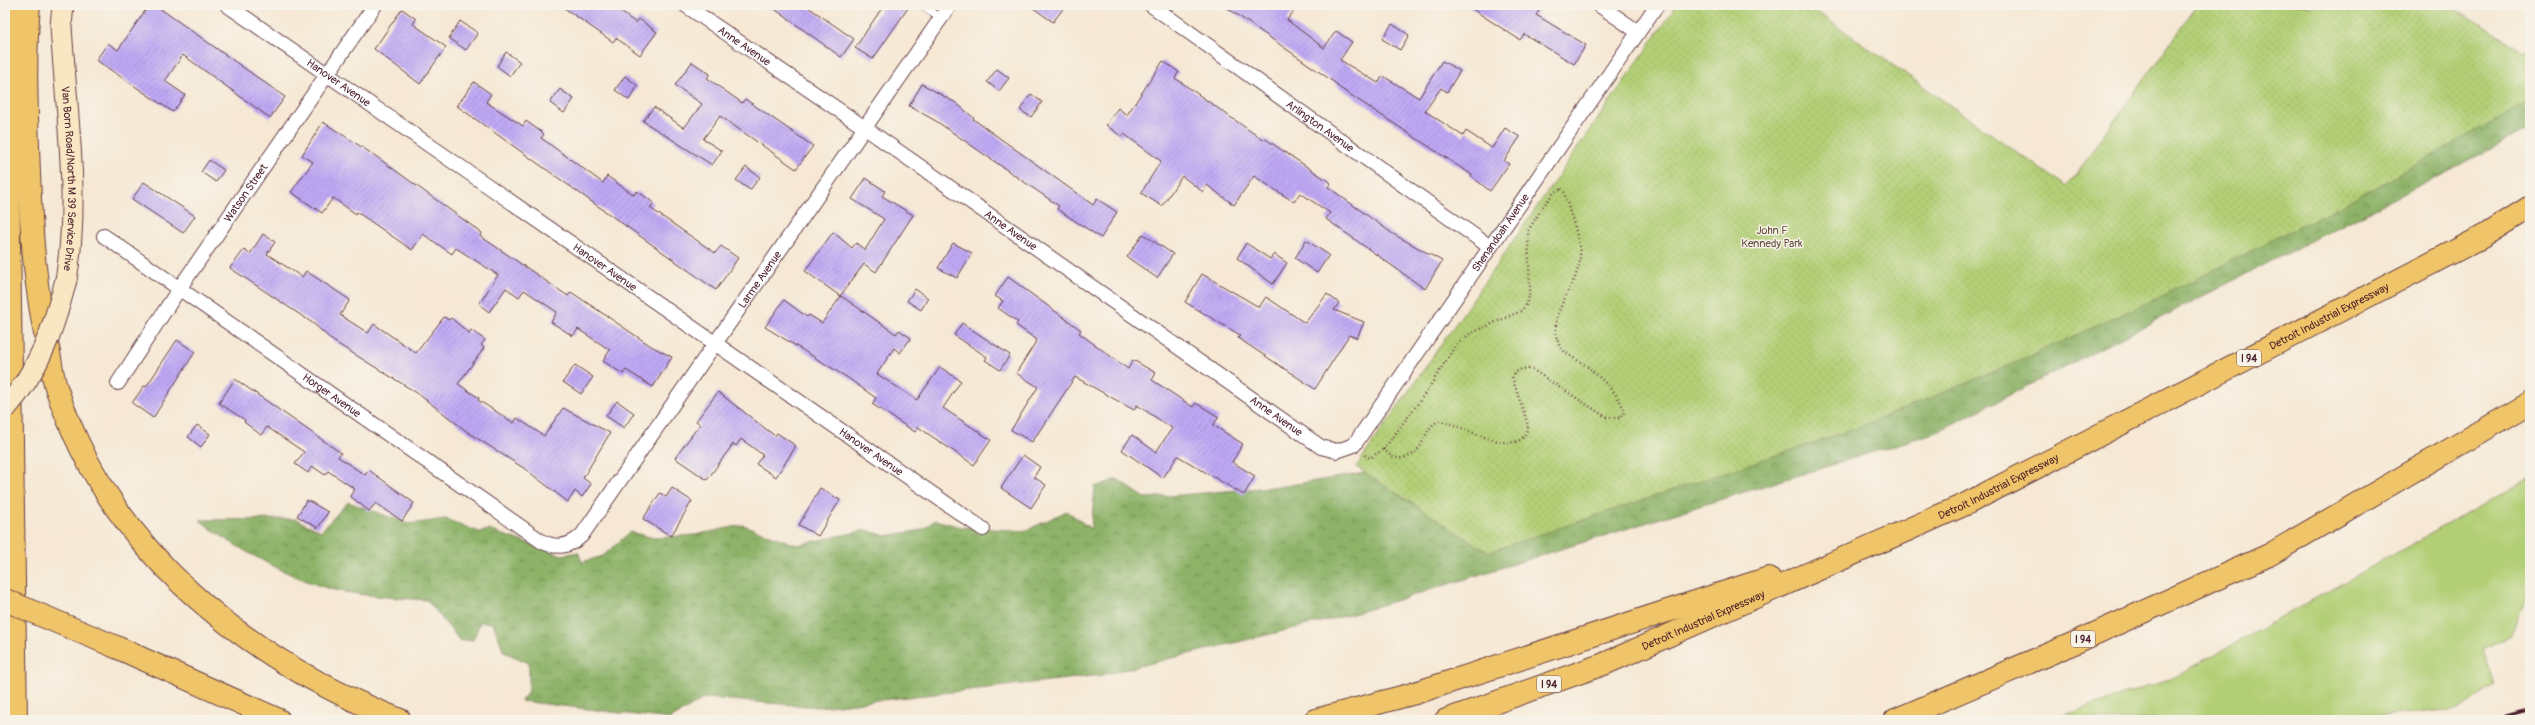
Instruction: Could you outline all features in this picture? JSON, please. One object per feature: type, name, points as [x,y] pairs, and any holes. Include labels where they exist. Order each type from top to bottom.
[{"type":"highway","points":[[14,5],[11,27],[7,97],[16,720]]},
{"type":"highway","points":[[29,5],[26,80],[33,270],[56,386],[82,452],[113,507],[154,556],[200,603],[252,642],[309,676],[400,720]]},
{"type":"highway","name":"Detroit Industrial Expressway","points":[[1446,720],[1584,672],[1890,539],[1966,504],[2484,236],[2530,207]]},
{"type":"highway","name":"I 94","points":[[1895,720],[2072,644],[2269,555],[2530,403]]},
{"type":"highway","points":[[1315,720],[1412,694],[1890,539]]},
{"type":"highway","points":[[5,600],[116,647],[279,720]]},
{"type":"main road","name":"Van Born Road/North M 39 Service Drive","points":[[5,409],[22,390],[42,356],[55,324],[66,280],[71,251],[73,216],[61,26],[63,5]]},
{"type":"street","name":"Hanover Avenue","points":[[227,5],[983,529]]},
{"type":"street","name":"Watson Street","points":[[118,383],[179,289],[375,5]]},
{"type":"street","name":"Anne Avenue","points":[[686,5],[865,128],[1320,447],[1338,451]]},
{"type":"street","name":"Larme Avenue","points":[[563,546],[570,544],[582,535],[950,5]]},
{"type":"street","name":"Arlington Avenue","points":[[1151,5],[1490,247]]},
{"type":"street","points":[[1599,5],[1638,32]]},
{"type":"street","name":"Shenandoah Avenue","points":[[1338,451],[1354,445],[1657,5]]},
{"type":"street","name":"Horger Avenue","points":[[104,236],[541,541],[548,544],[563,546]]},
{"type":"lane","points":[[922,5],[941,18]]},
{"type":"path","points":[[1360,452],[1370,458],[1384,449],[1427,391],[1456,345],[1471,334],[1521,311],[1527,304],[1530,292],[1528,231],[1546,202],[1554,192],[1561,189],[1564,192],[1580,257],[1557,318],[1555,331],[1558,344],[1564,351],[1595,374],[1620,401],[1624,408],[1624,414],[1619,418],[1606,417],[1533,370],[1526,368],[1517,371],[1512,377],[1528,425],[1527,433],[1521,440],[1511,443],[1498,441],[1439,421],[1430,428],[1418,451],[1411,456],[1397,459],[1389,456],[1384,449]]},
{"type":"green space","name":"John F Kennedy Park","points":[[1677,5],[1807,5],[2067,187],[2197,5],[2451,5],[2530,56],[2530,100],[2373,189],[2160,297],[2014,363],[1860,427],[1488,552],[1356,467]]},
{"type":"green space","points":[[2530,49],[2530,129],[1937,432],[1353,614],[1102,675],[819,707],[705,698],[670,719],[521,701],[529,691],[529,663],[504,652],[493,623],[480,622],[473,640],[460,641],[427,600],[344,592],[308,582],[268,564],[230,542],[200,520],[295,519],[321,531],[348,502],[409,524],[446,519],[479,532],[489,530],[562,555],[578,552],[582,562],[603,556],[630,532],[654,538],[695,535],[743,525],[797,545],[866,530],[886,536],[922,530],[935,520],[961,527],[1025,531],[1067,511],[1091,529],[1095,487],[1117,479],[1145,498],[1284,486],[1440,461],[2459,80]]},
{"type":"green space","points":[[2530,478],[2530,589],[2511,634],[2483,649],[2495,685],[2459,709],[2333,720],[2050,720],[2175,677]]},
{"type":"building","points":[[149,5],[155,5],[285,97],[270,118],[183,55],[165,81],[185,95],[173,112],[96,60],[108,43],[118,50]]},
{"type":"building","points":[[560,5],[611,5],[636,23],[639,19],[657,32],[640,55],[616,38],[613,42]]},
{"type":"building","points":[[769,5],[805,5],[854,39],[841,57]]},
{"type":"building","points":[[884,5],[910,5],[873,59],[855,48]]},
{"type":"building","points":[[1029,5],[1066,5],[1053,22]]},
{"type":"building","points":[[1223,5],[1285,5],[1294,11],[1287,20],[1324,48],[1336,31],[1352,42],[1340,60],[1378,83],[1383,76],[1419,98],[1442,61],[1460,71],[1447,92],[1441,88],[1425,111],[1463,136],[1466,131],[1492,148],[1505,128],[1520,137],[1504,161],[1509,164],[1490,191],[1471,176],[1472,175],[1337,86],[1338,85]]},
{"type":"building","points":[[1466,5],[1530,5],[1539,11],[1536,15],[1586,45],[1574,64],[1524,34],[1520,40]]},
{"type":"building","points":[[402,9],[416,19],[413,24],[446,47],[420,84],[374,49]]},
{"type":"building","points":[[460,21],[478,33],[466,50],[449,38]]},
{"type":"building","points":[[1392,24],[1409,35],[1400,50],[1382,39]]},
{"type":"building","points":[[506,52],[520,62],[510,76],[497,66]]},
{"type":"building","points":[[1163,61],[1179,72],[1175,78],[1263,140],[1264,138],[1331,183],[1328,187],[1393,234],[1442,261],[1425,289],[1326,219],[1330,213],[1300,193],[1294,202],[1254,176],[1234,205],[1207,185],[1203,192],[1182,176],[1162,206],[1141,193],[1161,161],[1124,134],[1122,137],[1106,125],[1118,108],[1127,115]]},
{"type":"building","points":[[692,62],[710,74],[707,78],[742,103],[745,99],[813,146],[796,169],[720,116],[703,139],[722,151],[712,165],[643,121],[654,107],[684,128],[702,104],[675,85]]},
{"type":"building","points":[[997,69],[1009,78],[999,91],[987,82]]},
{"type":"building","points":[[625,76],[638,86],[629,100],[615,90]]},
{"type":"building","points":[[474,82],[491,94],[486,102],[523,126],[526,121],[544,134],[541,138],[603,183],[607,176],[634,195],[637,191],[654,203],[650,208],[715,253],[721,246],[738,258],[716,290],[457,106]]},
{"type":"building","points":[[922,84],[956,103],[974,118],[973,119],[1093,205],[1097,199],[1117,212],[1101,238],[1057,209],[1059,206],[936,121],[909,106]]},
{"type":"building","points":[[560,89],[574,99],[564,113],[550,103]]},
{"type":"building","points":[[1031,94],[1042,102],[1031,117],[1020,110]]},
{"type":"building","points":[[323,122],[374,155],[482,233],[480,236],[568,296],[571,292],[651,346],[672,357],[653,387],[626,370],[623,374],[603,361],[610,350],[578,329],[573,336],[551,322],[557,312],[524,290],[519,297],[506,288],[489,312],[479,304],[498,275],[456,248],[452,254],[423,234],[412,250],[357,212],[356,214],[333,198],[322,213],[291,192],[313,162],[302,155]]},
{"type":"building","points":[[209,160],[224,170],[216,182],[201,172]]},
{"type":"building","points":[[746,167],[760,177],[750,190],[736,180]]},
{"type":"building","points":[[866,178],[885,191],[882,196],[913,215],[876,272],[864,264],[840,296],[805,271],[833,232],[852,248],[856,243],[865,250],[884,219],[852,199]]},
{"type":"building","points":[[144,182],[195,216],[183,233],[132,199]]},
{"type":"building","points":[[263,234],[275,242],[267,254],[302,277],[306,271],[350,300],[340,315],[368,333],[374,324],[416,353],[444,317],[449,320],[451,318],[469,333],[471,330],[485,340],[481,345],[484,348],[458,384],[479,398],[478,400],[514,423],[517,418],[544,436],[563,408],[610,433],[583,478],[591,484],[582,497],[575,491],[568,502],[525,469],[469,433],[417,393],[333,341],[314,324],[230,268],[244,250],[250,254]]},
{"type":"building","points":[[1143,234],[1173,254],[1157,278],[1127,257]]},
{"type":"building","points":[[1306,240],[1329,255],[1317,273],[1295,258]]},
{"type":"building","points":[[953,243],[972,253],[957,278],[938,268]]},
{"type":"building","points":[[1246,243],[1270,259],[1274,254],[1287,263],[1273,284],[1237,258]]},
{"type":"building","points":[[1202,274],[1259,307],[1266,297],[1305,323],[1327,294],[1339,303],[1334,310],[1364,322],[1357,338],[1349,335],[1315,389],[1238,338],[1240,335],[1185,302]]},
{"type":"building","points":[[1008,277],[1081,330],[1079,333],[1128,369],[1133,360],[1156,373],[1152,380],[1193,407],[1196,403],[1219,417],[1213,425],[1243,444],[1232,462],[1255,476],[1244,495],[1178,456],[1163,478],[1122,450],[1132,435],[1156,452],[1172,428],[1137,405],[1134,410],[1075,377],[1032,442],[1011,430],[1038,387],[1016,373],[1037,340],[1016,325],[1018,322],[998,308],[1003,301],[995,296]]},
{"type":"building","points":[[915,289],[928,298],[921,310],[907,301]]},
{"type":"building","points":[[841,296],[896,334],[899,330],[911,338],[900,353],[894,348],[877,374],[917,400],[940,367],[961,381],[943,408],[991,440],[974,465],[918,427],[915,432],[872,404],[876,398],[848,378],[765,327],[784,300],[807,317],[809,315],[822,323]]},
{"type":"building","points":[[962,323],[1010,355],[1000,370],[985,360],[987,357],[954,335]]},
{"type":"building","points":[[177,340],[195,352],[153,418],[132,403],[144,386],[146,387]]},
{"type":"building","points":[[575,365],[593,377],[581,394],[563,382]]},
{"type":"building","points":[[235,379],[341,453],[338,457],[365,475],[369,470],[414,503],[402,521],[376,503],[369,511],[350,496],[355,489],[328,471],[325,475],[312,466],[308,473],[295,464],[304,452],[267,427],[261,435],[244,422],[245,420],[219,403]]},
{"type":"building","points":[[718,392],[775,436],[777,433],[796,446],[776,477],[756,464],[763,455],[741,439],[736,446],[733,444],[707,480],[675,458],[700,424],[696,421]]},
{"type":"building","points":[[617,401],[634,413],[624,428],[606,416]]},
{"type":"building","points":[[197,425],[210,434],[201,447],[188,437]]},
{"type":"building","points":[[1023,455],[1040,467],[1034,477],[1046,485],[1031,508],[1001,488]]},
{"type":"building","points":[[672,488],[692,501],[671,536],[643,519],[660,493],[666,497]]},
{"type":"building","points":[[820,488],[840,500],[818,536],[799,525]]},
{"type":"building","points":[[307,500],[328,512],[318,528],[297,516]]},
{"type":"railway","points":[[2494,720],[2530,710]]}]
